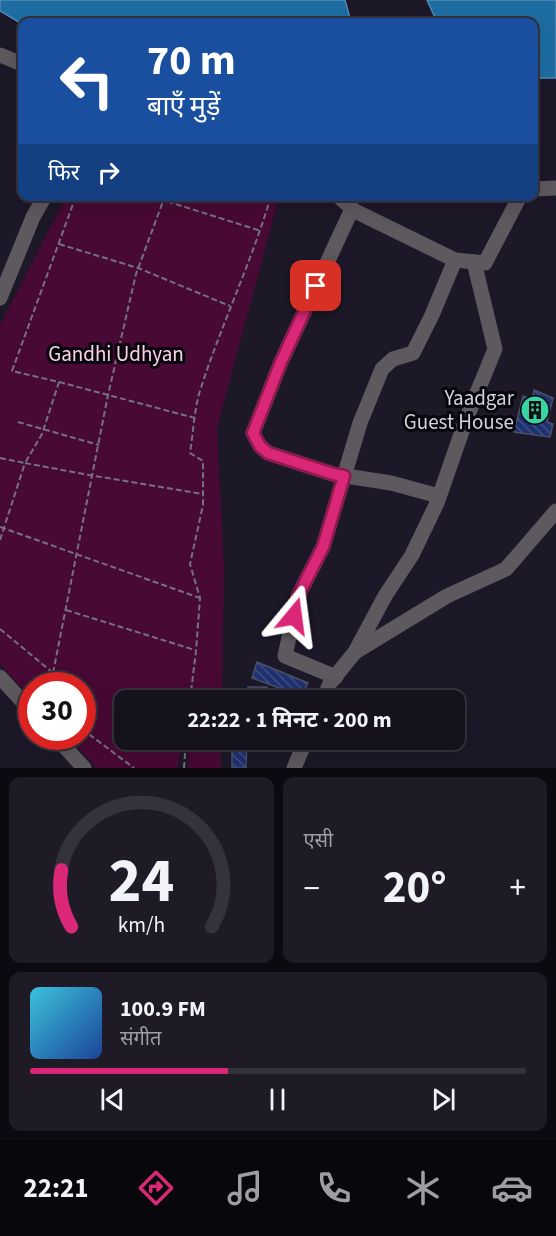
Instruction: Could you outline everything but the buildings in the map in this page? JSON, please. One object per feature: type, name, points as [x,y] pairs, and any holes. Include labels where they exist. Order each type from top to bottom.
[{"type":"street","points":[[0,55],[18,62]]},
{"type":"street","points":[[538,189],[556,188]]},
{"type":"street","points":[[0,298],[33,217],[42,201]]},
{"type":"street","points":[[343,201],[352,209],[455,260],[485,263],[517,201]]},
{"type":"street","points":[[352,209],[281,362],[253,433],[260,446],[268,453],[333,474],[391,483],[439,496]]},
{"type":"street","points":[[336,677],[285,656],[298,596],[323,547],[360,423],[382,369],[393,359],[413,353],[455,260]]},
{"type":"street","points":[[329,690],[355,652],[385,596],[412,555],[439,496],[466,417],[495,349],[474,262]]},
{"type":"street","points":[[355,652],[447,596],[506,569],[556,511]]},
{"type":"street","points":[[0,677],[18,696]]},
{"type":"street","points":[[68,750],[84,768]]},
{"type":"street","points":[[294,768],[302,750]]},
{"type":"path","points":[[74,201],[12,371],[195,418]]},
{"type":"path","points":[[53,672],[108,395],[138,268],[163,201]]},
{"type":"path","points":[[166,201],[261,231]]},
{"type":"path","points":[[191,690],[200,598],[190,564],[203,505],[203,461],[190,453],[195,418],[199,397],[230,306],[261,231],[270,201]]},
{"type":"path","points":[[59,244],[138,268],[230,306]]},
{"type":"path","points":[[0,540],[25,463],[44,429],[59,382]]},
{"type":"path","points":[[18,422],[99,445]]},
{"type":"path","points":[[0,458],[203,494]]},
{"type":"path","points":[[0,527],[200,598]]},
{"type":"path","points":[[66,610],[196,651]]},
{"type":"path","points":[[0,629],[52,672]]},
{"type":"path","points":[[96,740],[134,768]]},
{"type":"path","points":[[184,768],[185,750]]},
{"type":"green space","name":"Gandhi Udhyan","points":[[64,201],[278,201],[217,428],[224,569],[222,690],[114,690],[114,750],[181,750],[177,768],[97,768],[80,750],[96,750],[96,672],[18,672],[18,684],[0,664],[0,325]]},
{"type":"green space","points":[[189,750],[221,750],[221,768],[188,768]]},
{"type":"water","points":[[0,0],[345,0],[350,18],[18,18],[18,22],[0,11]]},
{"type":"water","points":[[427,0],[556,0],[556,78],[538,78],[538,18],[435,18]]},
{"type":"place","name":"Yaadgar Guest House","points":[[535,410]]},
{"type":"route","points":[[294,616],[298,596],[323,547],[344,476],[268,453],[260,446],[253,433],[281,362],[316,286]]}]
